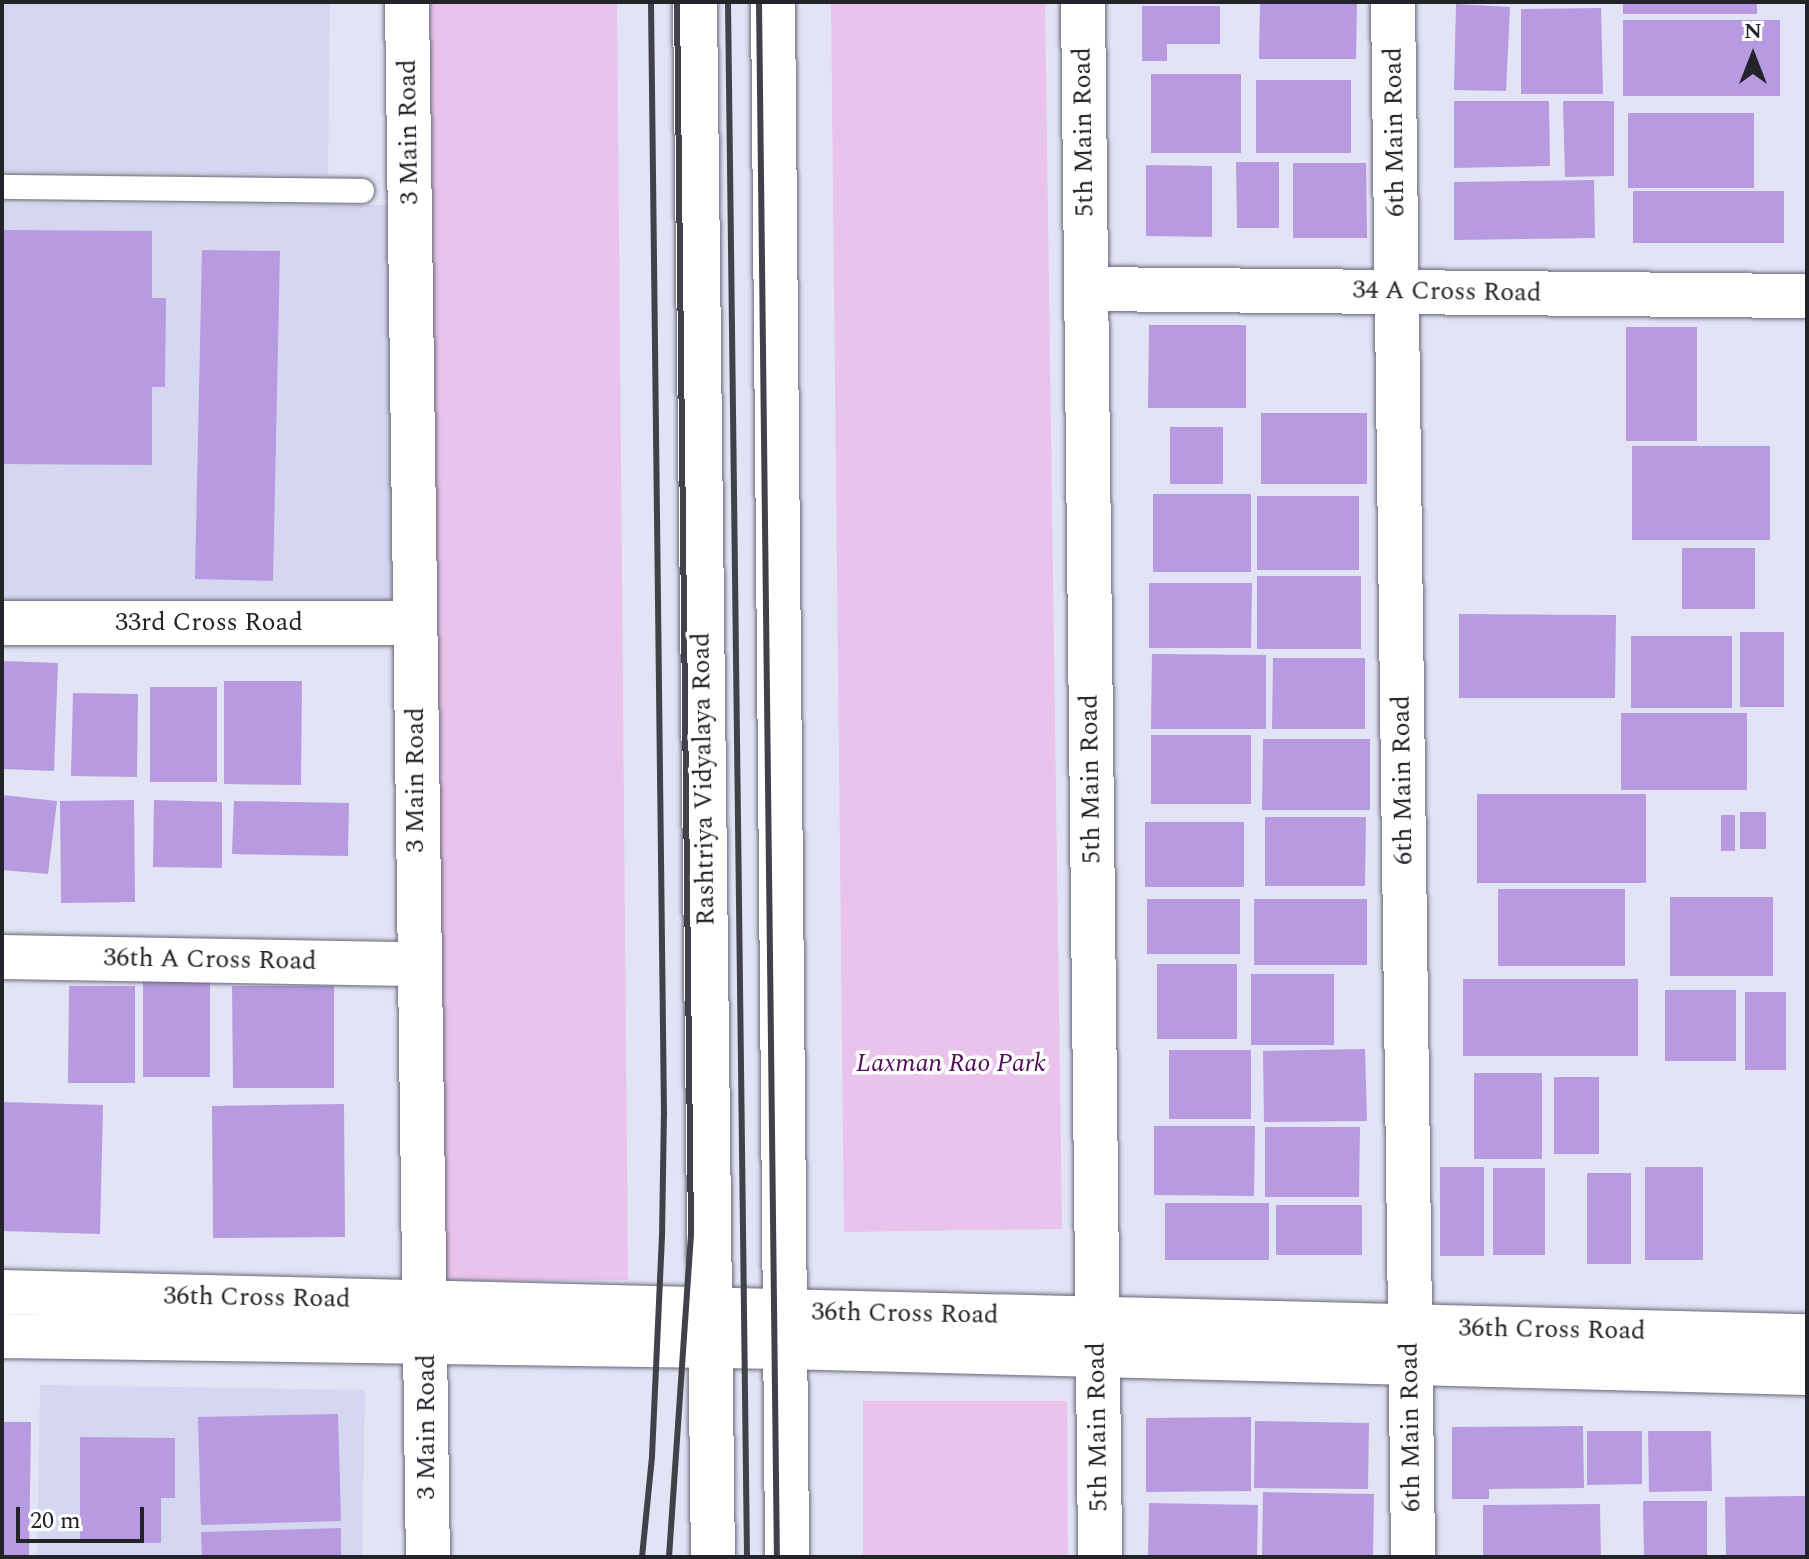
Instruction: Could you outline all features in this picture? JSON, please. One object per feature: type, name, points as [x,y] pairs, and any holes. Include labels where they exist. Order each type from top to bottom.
[{"type":"street","name":"3 Main Road","points":[[407,2],[417,964],[428,1557]]},
{"type":"street","name":"Rashtriya Vidyalaya Road","points":[[695,2],[713,1557]]},
{"type":"street","points":[[773,2],[787,1557]]},
{"type":"street","name":"5th Main Road","points":[[1083,2],[1100,1557]]},
{"type":"street","name":"6th Main Road","points":[[1393,2],[1413,1557]]},
{"type":"street","name":"34 A Cross Road","points":[[1086,289],[1807,296]]},
{"type":"street","name":"33rd Cross Road","points":[[2,623],[415,623]]},
{"type":"street","name":"36th A Cross Road","points":[[2,957],[417,964]]},
{"type":"street","name":"36th Cross Road","points":[[2,1292],[426,1322],[1410,1345],[1807,1373]]},
{"type":"street","name":"36th Cross Road","points":[[2,1336],[426,1322]]},
{"type":"street","name":"36th Cross Road","points":[[1410,1345],[1807,1336]]},
{"type":"lane","points":[[2,187],[362,191]]},
{"type":"shaded area","points":[[2,2],[330,2],[328,175],[2,171]]},
{"type":"shaded area","points":[[2,204],[392,205],[392,611],[2,610]]},
{"type":"shaded area","points":[[40,1385],[365,1390],[362,1557],[37,1557]]},
{"type":"green space","points":[[430,2],[617,2],[628,1280],[441,1282]]},
{"type":"green space","name":"Laxman Rao Park","points":[[831,2],[1045,2],[1062,1229],[844,1232]]},
{"type":"green space","points":[[863,1401],[1067,1401],[1068,1557],[863,1557]]},
{"type":"building","points":[[1260,2],[1357,2],[1356,59],[1259,59]]},
{"type":"building","points":[[1623,2],[1757,2],[1757,14],[1623,14]]},
{"type":"building","points":[[1456,4],[1510,7],[1506,91],[1454,90]]},
{"type":"building","points":[[1142,6],[1220,6],[1220,44],[1167,44],[1167,61],[1142,61]]},
{"type":"building","points":[[1601,8],[1603,94],[1521,94],[1521,9]]},
{"type":"building","points":[[1623,20],[1780,20],[1780,96],[1623,96]]},
{"type":"building","points":[[1151,74],[1241,74],[1241,153],[1151,153]]},
{"type":"building","points":[[1256,80],[1351,80],[1351,153],[1256,153]]},
{"type":"building","points":[[1454,101],[1549,101],[1550,166],[1454,168]]},
{"type":"building","points":[[1563,101],[1614,101],[1614,176],[1565,177]]},
{"type":"building","points":[[1628,113],[1754,113],[1754,188],[1628,188]]},
{"type":"building","points":[[1236,162],[1279,162],[1279,228],[1237,228]]},
{"type":"building","points":[[1293,163],[1366,163],[1367,238],[1293,238]]},
{"type":"building","points":[[1146,165],[1212,166],[1212,237],[1146,236]]},
{"type":"building","points":[[1594,180],[1595,238],[1454,240],[1454,182]]},
{"type":"building","points":[[1633,191],[1784,191],[1784,243],[1633,243]]},
{"type":"building","points":[[2,230],[152,231],[152,298],[166,298],[165,387],[152,387],[152,465],[2,464]]},
{"type":"building","points":[[202,250],[280,251],[273,581],[195,579]]},
{"type":"building","points":[[1149,325],[1246,325],[1246,408],[1148,408]]},
{"type":"building","points":[[1626,327],[1697,327],[1697,441],[1626,441]]},
{"type":"building","points":[[1261,413],[1367,413],[1367,484],[1261,484]]},
{"type":"building","points":[[1170,427],[1223,427],[1223,484],[1170,484]]},
{"type":"building","points":[[1632,446],[1770,446],[1770,540],[1632,540]]},
{"type":"building","points":[[1153,494],[1251,494],[1251,572],[1153,572]]},
{"type":"building","points":[[1257,496],[1359,496],[1359,570],[1257,570]]},
{"type":"building","points":[[1682,548],[1755,548],[1755,609],[1682,609]]},
{"type":"building","points":[[1257,576],[1361,576],[1361,649],[1257,649]]},
{"type":"building","points":[[1149,583],[1252,583],[1251,648],[1149,648]]},
{"type":"building","points":[[1459,614],[1616,615],[1615,698],[1459,698]]},
{"type":"building","points":[[1740,632],[1784,632],[1784,707],[1740,707]]},
{"type":"building","points":[[1631,636],[1732,636],[1732,708],[1631,708]]},
{"type":"building","points":[[1152,654],[1266,655],[1266,729],[1151,729]]},
{"type":"building","points":[[1273,658],[1365,658],[1365,729],[1272,729]]},
{"type":"building","points":[[2,661],[58,663],[54,771],[2,769]]},
{"type":"building","points":[[224,681],[302,681],[301,785],[224,784]]},
{"type":"building","points":[[150,687],[217,687],[217,782],[150,782]]},
{"type":"building","points":[[73,693],[138,694],[137,777],[71,776]]},
{"type":"building","points":[[1621,713],[1747,713],[1747,790],[1621,790]]},
{"type":"building","points":[[1151,735],[1251,735],[1251,804],[1151,804]]},
{"type":"building","points":[[1263,739],[1370,739],[1370,810],[1262,810]]},
{"type":"building","points":[[1477,794],[1646,794],[1646,883],[1477,883]]},
{"type":"building","points":[[2,795],[57,801],[48,874],[2,870]]},
{"type":"building","points":[[134,800],[135,902],[61,903],[60,801]]},
{"type":"building","points":[[154,800],[222,802],[222,868],[153,867]]},
{"type":"building","points":[[234,801],[349,803],[348,856],[232,854]]},
{"type":"building","points":[[1740,812],[1766,812],[1766,849],[1740,849]]},
{"type":"building","points":[[1721,815],[1735,815],[1735,851],[1721,851]]},
{"type":"building","points":[[1265,817],[1366,817],[1365,886],[1265,886]]},
{"type":"building","points":[[1145,822],[1244,822],[1244,887],[1145,887]]},
{"type":"building","points":[[1498,889],[1625,889],[1625,966],[1498,966]]},
{"type":"building","points":[[1670,897],[1773,897],[1773,976],[1670,976]]},
{"type":"building","points":[[1147,899],[1240,899],[1240,954],[1147,954]]},
{"type":"building","points":[[1254,899],[1367,899],[1367,965],[1254,965]]},
{"type":"building","points":[[1157,964],[1237,964],[1237,1039],[1157,1039]]},
{"type":"building","points":[[1251,974],[1334,974],[1334,1045],[1251,1045]]},
{"type":"building","points":[[1463,979],[1638,979],[1638,1056],[1463,1056]]},
{"type":"building","points":[[143,981],[210,981],[210,1077],[143,1077]]},
{"type":"building","points":[[69,986],[135,986],[135,1083],[68,1083]]},
{"type":"building","points":[[232,986],[334,986],[334,1088],[233,1088]]},
{"type":"building","points":[[1665,990],[1736,990],[1736,1061],[1665,1061]]},
{"type":"building","points":[[1745,992],[1786,992],[1786,1070],[1745,1070]]},
{"type":"building","points":[[1365,1049],[1367,1121],[1264,1122],[1263,1051]]},
{"type":"building","points":[[1169,1050],[1251,1050],[1251,1119],[1169,1119]]},
{"type":"building","points":[[1474,1073],[1542,1073],[1542,1159],[1474,1159]]},
{"type":"building","points":[[1554,1077],[1599,1077],[1599,1154],[1554,1154]]},
{"type":"building","points":[[2,1102],[103,1105],[100,1234],[2,1231]]},
{"type":"building","points":[[344,1104],[345,1237],[213,1238],[212,1106]]},
{"type":"building","points":[[1154,1126],[1255,1126],[1254,1196],[1154,1195]]},
{"type":"building","points":[[1265,1127],[1360,1127],[1359,1197],[1265,1197]]},
{"type":"building","points":[[1440,1167],[1484,1167],[1484,1256],[1440,1256]]},
{"type":"building","points":[[1645,1167],[1703,1167],[1703,1260],[1645,1260]]},
{"type":"building","points":[[1493,1168],[1545,1168],[1545,1255],[1493,1255]]},
{"type":"building","points":[[1587,1173],[1631,1173],[1631,1264],[1587,1264]]},
{"type":"building","points":[[1165,1203],[1269,1203],[1269,1260],[1165,1260]]},
{"type":"building","points":[[1276,1205],[1362,1205],[1362,1255],[1276,1255]]},
{"type":"building","points":[[338,1414],[341,1521],[201,1525],[198,1417]]},
{"type":"building","points":[[1251,1417],[1251,1491],[1146,1492],[1146,1418]]},
{"type":"building","points":[[1255,1421],[1369,1423],[1368,1489],[1254,1488]]},
{"type":"building","points":[[2,1422],[31,1422],[29,1557],[2,1557]]},
{"type":"building","points":[[1583,1426],[1584,1488],[1489,1489],[1489,1499],[1452,1499],[1452,1427]]},
{"type":"building","points":[[1587,1431],[1642,1431],[1642,1484],[1587,1485]]},
{"type":"building","points":[[1648,1431],[1711,1431],[1712,1491],[1649,1492]]},
{"type":"building","points":[[80,1437],[175,1438],[175,1498],[161,1498],[161,1543],[80,1543]]},
{"type":"building","points":[[1263,1492],[1374,1494],[1373,1557],[1262,1557]]},
{"type":"building","points":[[1807,1496],[1807,1557],[1726,1557],[1725,1497]]},
{"type":"building","points":[[1643,1501],[1707,1501],[1707,1557],[1644,1557]]},
{"type":"building","points":[[1149,1503],[1258,1505],[1257,1557],[1148,1557]]},
{"type":"building","points":[[1600,1504],[1601,1557],[1483,1557],[1483,1505]]},
{"type":"building","points":[[341,1528],[341,1557],[202,1557],[201,1532]]},
{"type":"railway","points":[[642,1557],[652,1456],[664,1115],[651,2]]},
{"type":"railway","points":[[669,1557],[691,1235],[677,2]]},
{"type":"railway","points":[[728,2],[747,1557]]},
{"type":"railway","points":[[759,2],[777,1557]]}]
